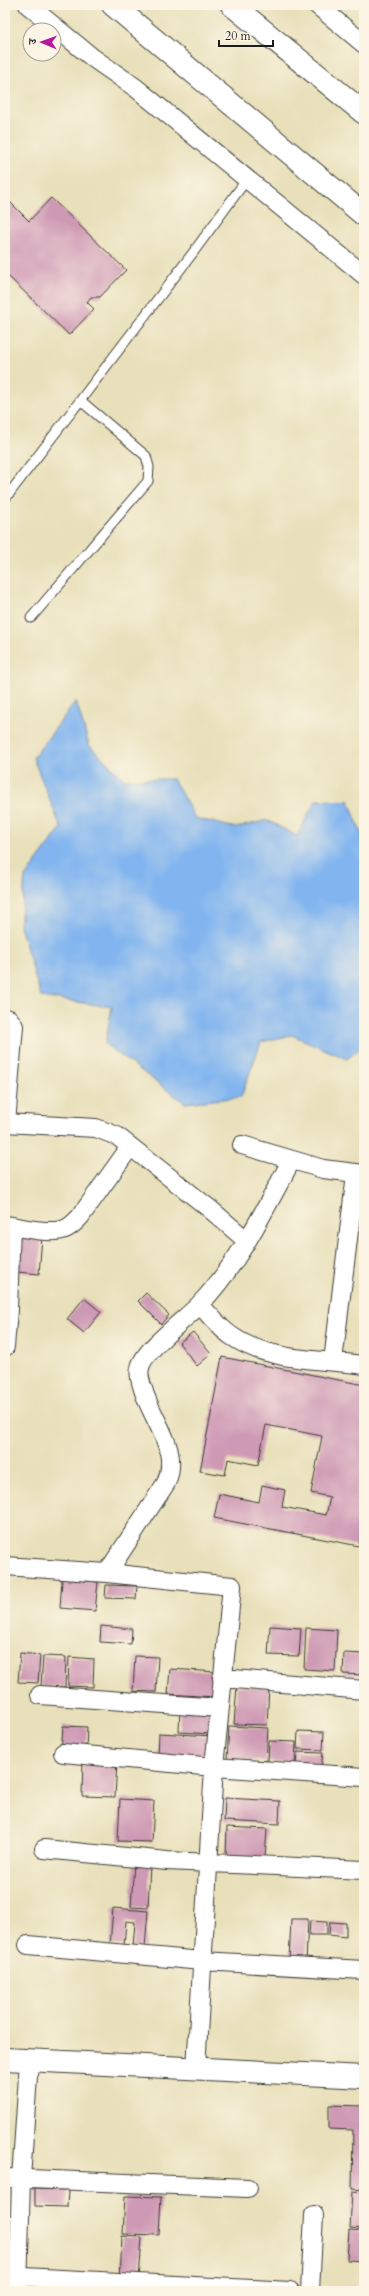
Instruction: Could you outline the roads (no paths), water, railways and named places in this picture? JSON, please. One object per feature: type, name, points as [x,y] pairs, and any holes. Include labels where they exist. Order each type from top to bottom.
[{"type":"street","points":[[28,5],[94,58],[136,88],[364,275]]},
{"type":"street","points":[[113,5],[364,215]]},
{"type":"street","points":[[232,5],[364,113]]},
{"type":"street","points":[[317,5],[364,44]]},
{"type":"street","points":[[5,1018],[9,1019],[14,1026],[5,1123],[96,1128],[116,1136],[205,1204],[247,1241]]},
{"type":"street","points":[[242,1145],[292,1161],[360,1174],[333,1361]]},
{"type":"street","points":[[5,1347],[8,1310],[8,1225],[52,1231],[64,1230],[80,1217],[130,1147]]},
{"type":"street","points":[[107,1573],[166,1483],[171,1472],[169,1448],[145,1396],[140,1379],[140,1368],[154,1348],[200,1305],[221,1279],[247,1241],[292,1161]]},
{"type":"street","points":[[200,1305],[231,1336],[253,1348],[287,1356],[364,1365]]},
{"type":"street","points":[[5,1566],[107,1573],[232,1586],[218,1708],[196,2068]]},
{"type":"street","points":[[222,1678],[364,1690]]},
{"type":"street","points":[[40,1695],[218,1708]]},
{"type":"street","points":[[63,1753],[214,1767],[364,1777]]},
{"type":"street","points":[[44,1849],[138,1858],[364,1870]]},
{"type":"street","points":[[28,1945],[202,1962],[364,1970]]},
{"type":"street","points":[[5,2059],[364,2076]]},
{"type":"street","points":[[29,2061],[13,2179],[14,2281],[290,2291]]},
{"type":"street","points":[[13,2179],[248,2188]]},
{"type":"street","points":[[310,2291],[314,2215]]},
{"type":"lane","points":[[5,499],[81,401],[247,179]]},
{"type":"lane","points":[[31,618],[148,481],[149,467],[146,456],[81,401]]},
{"type":"water","points":[[76,701],[89,745],[124,779],[173,779],[195,818],[236,828],[267,820],[297,836],[316,800],[349,801],[364,840],[364,1045],[347,1059],[292,1035],[261,1042],[241,1097],[185,1103],[105,1044],[112,1007],[41,997],[20,926],[25,877],[61,828],[33,758]]}]
